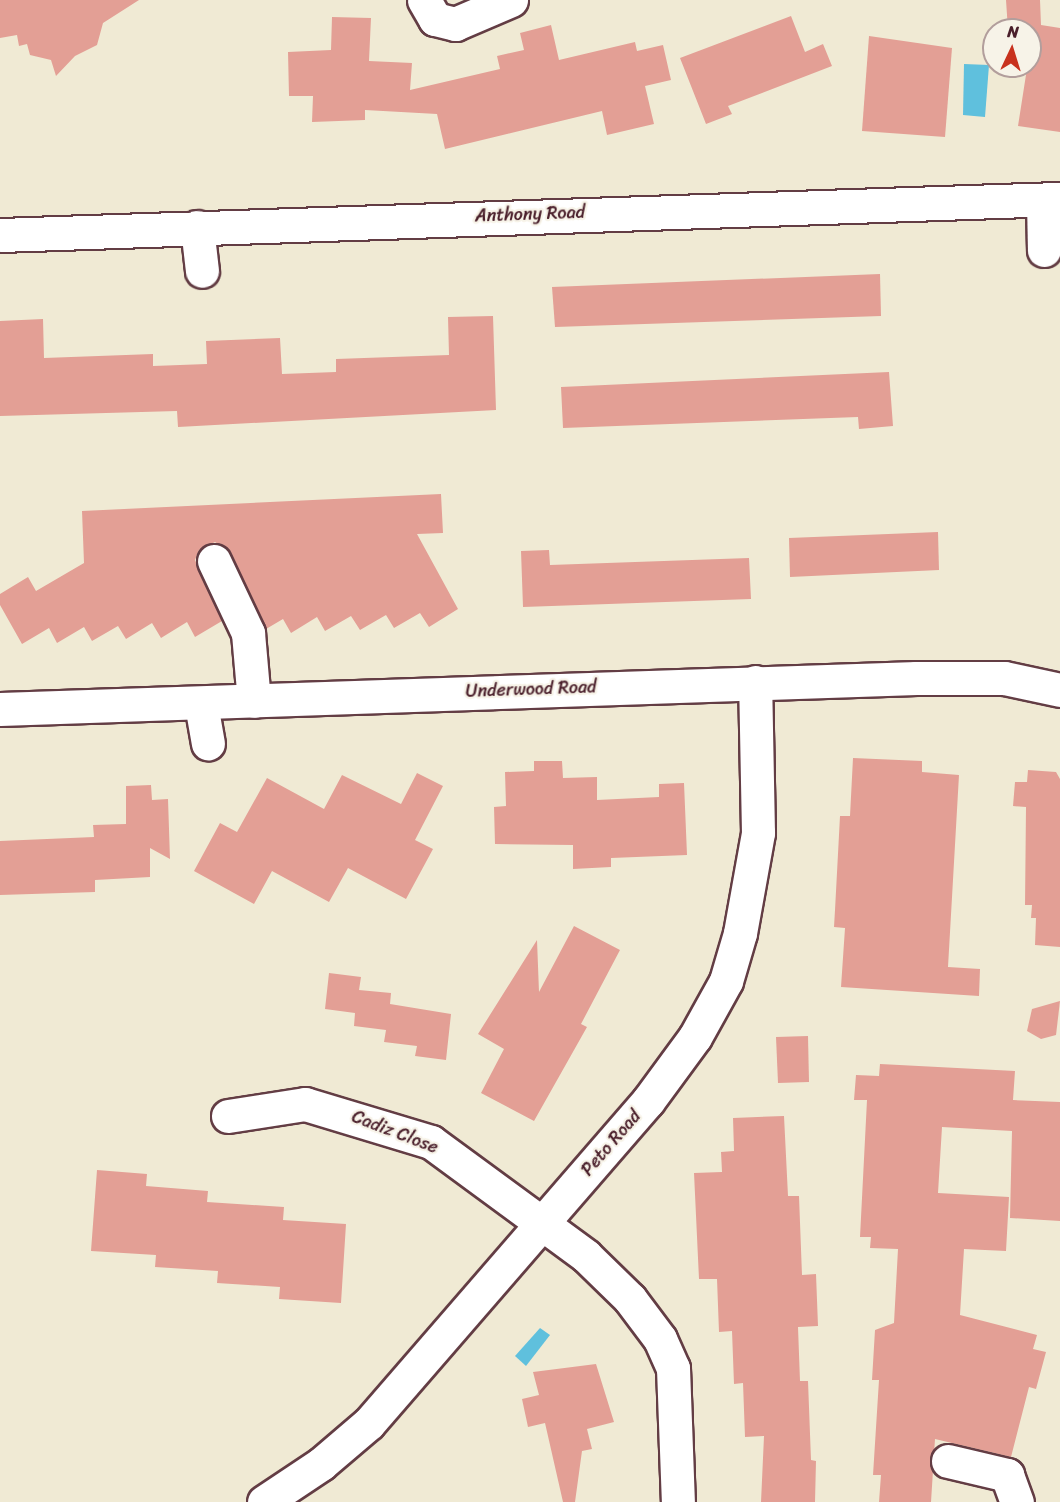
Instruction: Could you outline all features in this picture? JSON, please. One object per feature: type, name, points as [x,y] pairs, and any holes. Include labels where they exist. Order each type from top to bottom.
[{"type":"street","points":[[424,0],[435,19],[454,24],[511,0]]},
{"type":"street","points":[[1044,250],[1052,200]]},
{"type":"street","name":"Anthony Road","points":[[0,235],[1052,200]]},
{"type":"street","points":[[197,227],[202,271]]},
{"type":"street","points":[[214,561],[248,633],[254,701]]},
{"type":"street","name":"Underwood Road","points":[[0,709],[201,704],[755,682],[1004,678],[1060,690]]},
{"type":"street","name":"Peto Road","points":[[264,1502],[321,1464],[369,1423],[648,1101],[695,1037],[726,981],[740,933],[758,832],[755,682]]},
{"type":"street","points":[[201,704],[208,743]]},
{"type":"street","name":"Cadiz Close","points":[[228,1116],[304,1104],[375,1122],[431,1142],[605,1274],[660,1339],[673,1368],[679,1418],[678,1502]]},
{"type":"street","points":[[948,1461],[1007,1475],[1017,1502]]},
{"type":"water","points":[[964,64],[982,65],[982,78],[988,78],[985,117],[963,115]]},
{"type":"water","points":[[540,1328],[550,1335],[526,1366],[515,1356]]},
{"type":"building","points":[[0,0],[139,0],[103,23],[97,45],[75,56],[56,76],[51,60],[30,55],[27,44],[19,46],[17,35],[0,38]]},
{"type":"building","points":[[1006,0],[1040,0],[1041,18],[1007,18]]},
{"type":"building","points":[[791,16],[805,52],[823,44],[832,66],[728,106],[732,114],[706,124],[680,58]]},
{"type":"building","points":[[332,17],[371,18],[369,61],[412,63],[410,90],[500,69],[497,56],[524,50],[520,33],[551,25],[559,60],[635,42],[637,51],[663,45],[671,80],[645,86],[654,124],[607,135],[602,111],[445,149],[437,114],[365,110],[365,120],[312,122],[313,96],[289,96],[288,52],[331,50]]},
{"type":"building","points":[[1042,25],[1060,28],[1060,132],[1018,126],[1026,78],[1042,78]]},
{"type":"building","points":[[869,36],[952,48],[945,137],[862,131]]},
{"type":"building","points":[[880,274],[881,316],[555,327],[552,287]]},
{"type":"building","points":[[493,316],[496,410],[178,427],[177,411],[0,416],[0,321],[43,319],[44,358],[153,354],[153,366],[207,364],[206,341],[280,338],[282,374],[336,372],[336,359],[449,355],[448,317]]},
{"type":"building","points":[[889,372],[893,426],[859,429],[858,417],[563,428],[561,387]]},
{"type":"building","points":[[441,494],[443,533],[417,534],[458,609],[429,627],[420,613],[394,628],[386,615],[360,630],[351,616],[325,631],[317,617],[291,633],[283,619],[266,629],[231,553],[215,542],[199,550],[195,560],[222,621],[195,637],[187,622],[161,638],[152,623],[126,639],[118,626],[92,641],[84,627],[57,643],[49,628],[22,644],[0,605],[0,594],[28,577],[36,591],[84,563],[82,511]]},
{"type":"building","points":[[938,532],[939,570],[790,577],[789,538]]},
{"type":"building","points":[[549,550],[550,565],[749,558],[751,599],[523,607],[521,551]]},
{"type":"building","points":[[853,758],[922,761],[922,772],[959,775],[948,967],[980,969],[979,996],[841,987],[845,928],[834,927],[840,816],[850,816]]},
{"type":"building","points":[[534,761],[562,761],[563,778],[597,777],[597,800],[659,797],[659,784],[684,783],[687,855],[611,858],[611,867],[573,869],[573,845],[495,844],[494,807],[506,806],[505,772],[534,771]]},
{"type":"building","points":[[1028,770],[1056,772],[1060,779],[1060,947],[1035,945],[1036,918],[1031,918],[1032,905],[1025,905],[1026,807],[1013,806],[1015,782],[1027,782]]},
{"type":"building","points":[[417,773],[443,786],[415,840],[433,849],[406,899],[348,868],[329,902],[272,871],[254,904],[194,871],[220,823],[237,832],[267,778],[324,809],[342,775],[401,804]]},
{"type":"building","points":[[151,785],[152,800],[168,799],[170,859],[150,848],[150,877],[95,880],[95,892],[0,895],[0,841],[94,837],[93,825],[126,824],[126,786]]},
{"type":"building","points":[[574,926],[620,950],[581,1024],[587,1027],[534,1121],[481,1093],[504,1049],[478,1034],[537,940],[539,992]]},
{"type":"building","points":[[329,973],[361,977],[359,990],[391,993],[390,1004],[451,1014],[446,1060],[415,1056],[417,1046],[384,1042],[386,1030],[354,1026],[355,1013],[325,1009]]},
{"type":"building","points":[[1060,1001],[1056,1035],[1041,1039],[1027,1031],[1032,1009]]},
{"type":"building","points":[[808,1036],[809,1082],[778,1083],[776,1037]]},
{"type":"building","points":[[880,1064],[1015,1071],[1013,1100],[1060,1102],[1060,1221],[1010,1218],[1012,1131],[942,1127],[938,1193],[1009,1197],[1006,1251],[964,1249],[960,1315],[1037,1335],[1033,1349],[1046,1352],[1036,1389],[1029,1387],[1011,1457],[935,1439],[931,1502],[879,1502],[881,1475],[873,1475],[879,1380],[872,1380],[875,1330],[894,1323],[898,1249],[870,1248],[871,1237],[860,1237],[867,1100],[854,1100],[856,1075],[879,1076]]},
{"type":"building","points":[[784,1116],[788,1196],[799,1196],[802,1275],[816,1274],[818,1326],[798,1327],[800,1381],[808,1381],[811,1460],[816,1461],[815,1502],[761,1502],[764,1436],[745,1437],[743,1383],[734,1384],[732,1331],[719,1332],[717,1279],[699,1279],[694,1173],[722,1172],[721,1152],[734,1151],[733,1118]]},
{"type":"building","points":[[97,1170],[147,1174],[146,1186],[208,1191],[207,1202],[284,1207],[283,1220],[346,1224],[341,1303],[279,1299],[280,1287],[217,1283],[218,1271],[155,1267],[156,1255],[91,1251]]},
{"type":"building","points":[[596,1364],[614,1422],[587,1429],[592,1449],[582,1451],[575,1502],[563,1502],[545,1423],[528,1427],[522,1399],[539,1395],[533,1372]]}]
